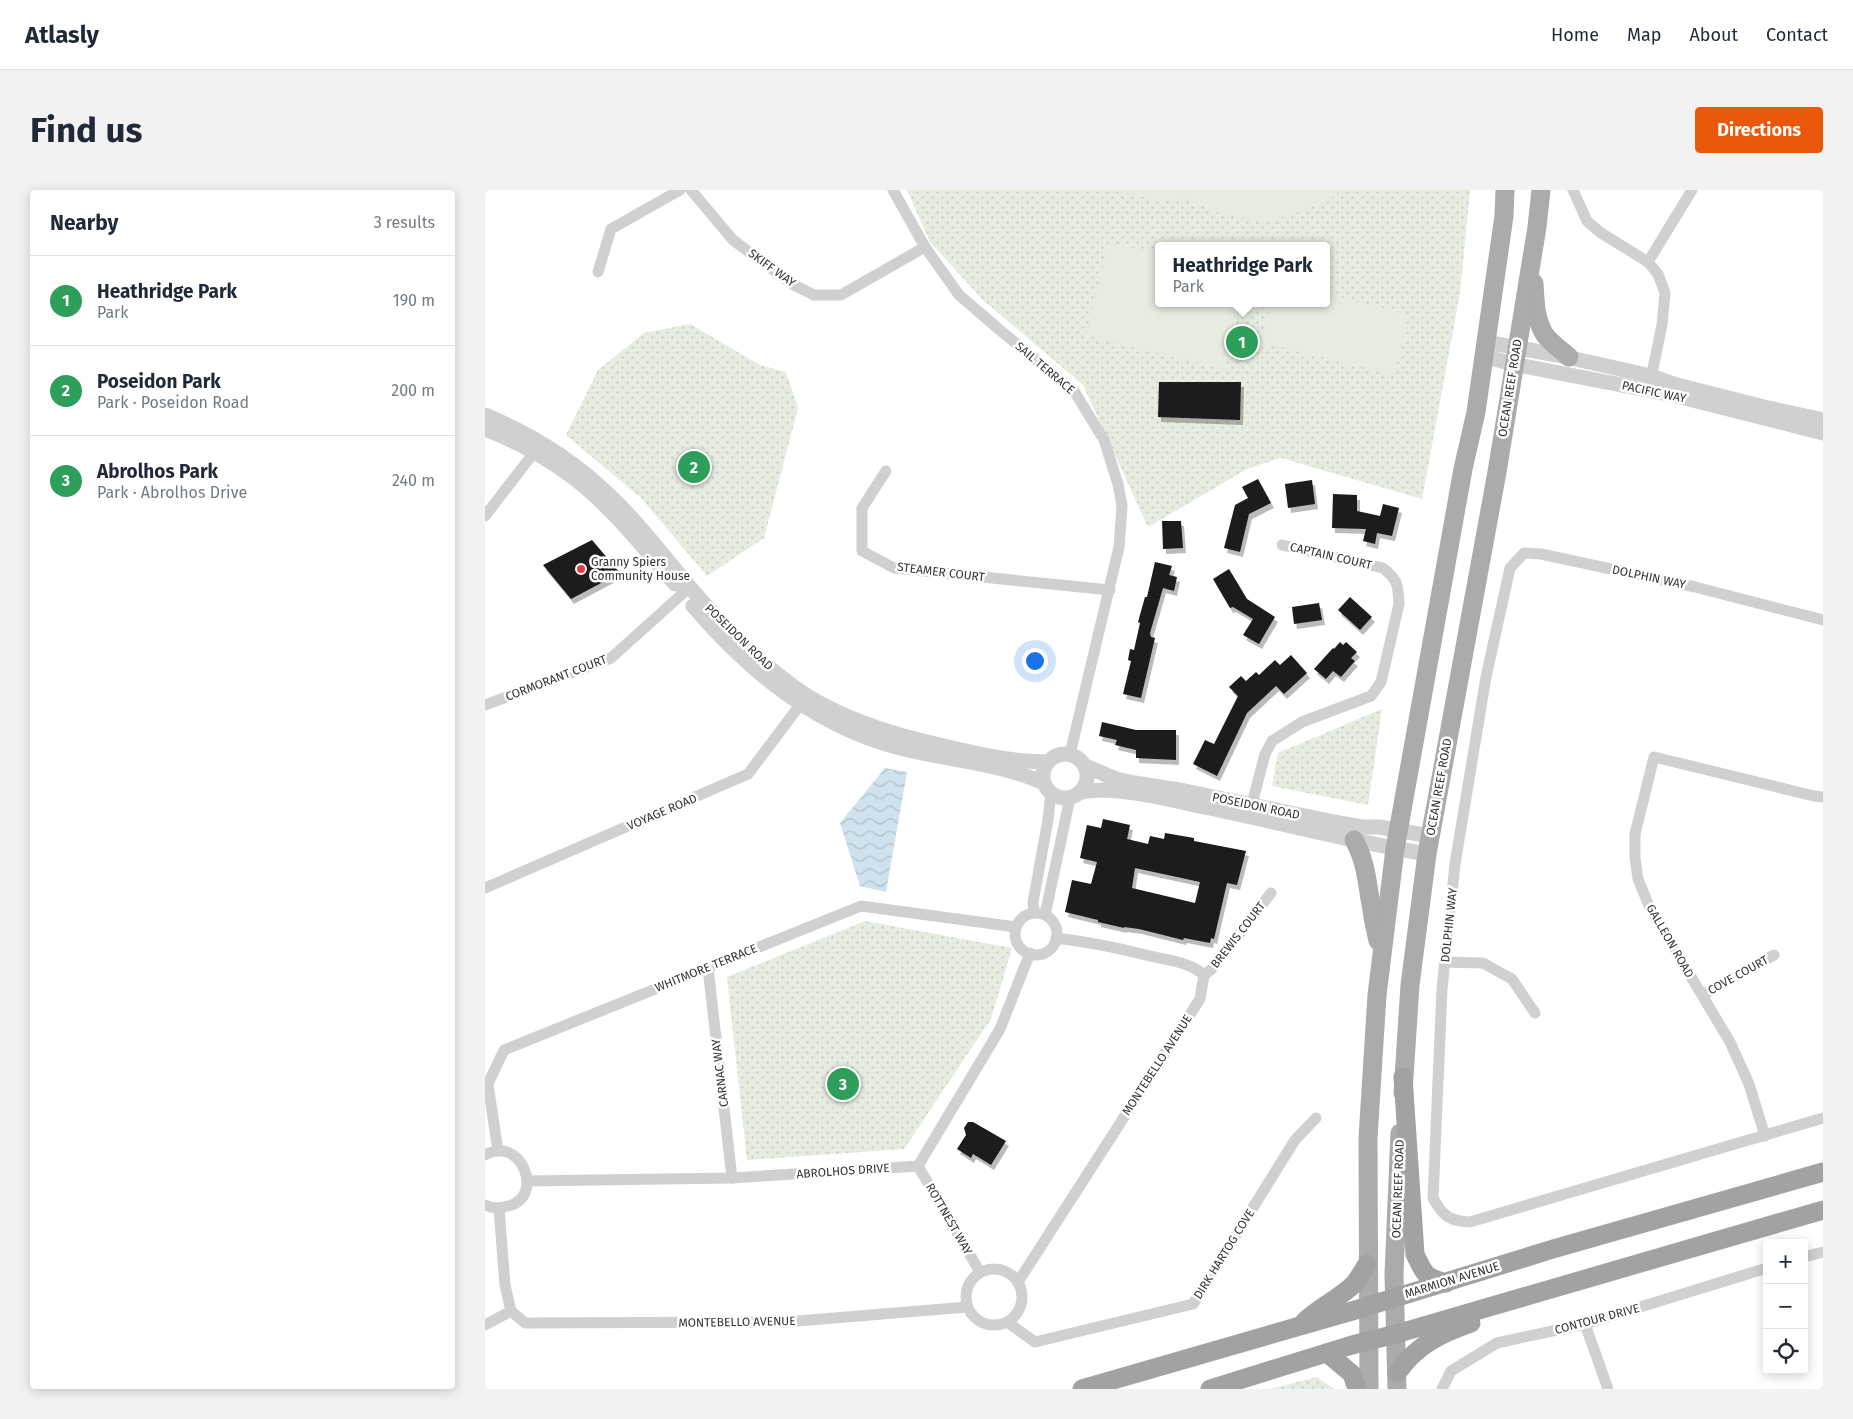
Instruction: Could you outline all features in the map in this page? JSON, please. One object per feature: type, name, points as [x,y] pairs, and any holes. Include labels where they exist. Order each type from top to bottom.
[{"type":"highway","points":[[1403,1077],[1415,1254],[1421,1268],[1429,1278],[1446,1283]]},
{"type":"highway","name":"MARMION AVENUE","points":[[1082,1389],[1446,1283],[1553,1249],[1823,1172]]},
{"type":"highway","points":[[1210,1389],[1367,1341],[1823,1210]]},
{"type":"highway","points":[[1300,1326],[1315,1311],[1355,1283],[1367,1264]]},
{"type":"highway","points":[[1397,1381],[1408,1358],[1439,1336],[1481,1320],[1567,1298],[1601,1275]]},
{"type":"highway","points":[[1327,1353],[1352,1374],[1357,1389]]},
{"type":"main road","points":[[1369,1389],[1367,1341],[1368,1138],[1381,954],[1397,840],[1461,479],[1476,412],[1504,216],[1505,190]]},
{"type":"main road","name":"OCEAN REEF ROAD","points":[[1397,1381],[1395,1297],[1403,1077],[1410,985],[1429,845],[1497,472],[1541,190]]},
{"type":"main road","points":[[1532,257],[1535,306],[1543,331],[1546,337],[1569,357]]},
{"type":"main road","points":[[1354,840],[1361,852],[1367,871],[1372,910],[1381,954]]},
{"type":"street","points":[[599,272],[611,229],[680,190]]},
{"type":"street","name":"SKIFF WAY","points":[[691,190],[733,240],[792,284],[814,295],[841,295],[925,247]]},
{"type":"street","name":"SAIL TERRACE","points":[[893,190],[925,247],[959,295],[1074,391],[1105,440],[1118,484],[1121,506],[1119,548],[1070,754]]},
{"type":"street","points":[[1573,190],[1587,222],[1601,234],[1648,262],[1658,274],[1665,293],[1662,325],[1648,391]]},
{"type":"street","points":[[1648,262],[1692,190]]},
{"type":"street","name":"PACIFIC WAY","points":[[1484,349],[1823,433]]},
{"type":"street","name":"PACIFIC WAY","points":[[1515,356],[1569,357],[1651,376],[1677,385],[1764,407],[1823,420]]},
{"type":"street","name":"POSEIDON ROAD","points":[[485,415],[517,428],[610,511],[686,590],[727,644],[746,662],[844,728],[872,740],[899,748],[1022,774],[1047,788]]},
{"type":"street","name":"POSEIDON ROAD","points":[[485,429],[538,447]]},
{"type":"street","points":[[485,516],[538,447]]},
{"type":"street","name":"STEAMER COURT","points":[[886,470],[861,508],[862,551],[886,564],[894,568],[1110,590]]},
{"type":"street","name":"CAPTAIN COURT","points":[[1251,810],[1265,754],[1272,741],[1302,722],[1371,696],[1381,682],[1399,604],[1395,577],[1383,568],[1282,545]]},
{"type":"street","name":"DOLPHIN WAY","points":[[1823,620],[1695,587],[1541,554],[1524,554],[1510,568],[1486,677],[1455,864],[1444,962],[1433,1198],[1441,1211],[1454,1221],[1470,1222],[1823,1118]]},
{"type":"street","name":"CORMORANT COURT","points":[[485,705],[611,658],[686,590]]},
{"type":"street","name":"POSEIDON ROAD","points":[[803,700],[913,739],[1013,760],[1048,762]]},
{"type":"street","name":"VOYAGE ROAD","points":[[485,888],[748,774],[803,700]]},
{"type":"street","points":[[1033,913],[1033,902],[1048,820],[1047,788],[1043,772],[1048,762],[1058,755],[1070,754],[1079,758],[1085,766],[1087,780],[1075,795],[1045,916]]},
{"type":"street","name":"GALLEON ROAD","points":[[1765,1136],[1749,1084],[1730,1042],[1650,908],[1638,879],[1635,858],[1635,834],[1654,757],[1823,797]]},
{"type":"street","name":"POSEIDON ROAD","points":[[1085,766],[1116,779],[1185,791],[1354,840],[1397,840],[1429,845]]},
{"type":"street","points":[[1047,788],[1058,797],[1075,795]]},
{"type":"street","name":"POSEIDON ROAD","points":[[1075,795],[1101,790],[1115,791],[1353,825],[1379,827],[1397,840]]},
{"type":"street","name":"BREWIS COURT","points":[[1204,974],[1212,969],[1271,893]]},
{"type":"street","name":"WHITMORE TERRACE","points":[[498,1151],[488,1084],[504,1050],[861,906],[1016,927]]},
{"type":"street","points":[[1033,913],[1045,916],[1055,927],[1056,938],[1052,946],[1046,952],[1038,954],[1030,954],[1021,949],[1015,934],[1016,927],[1024,916],[1033,913]]},
{"type":"street","points":[[1056,938],[1098,944],[1171,960],[1194,968],[1204,974]]},
{"type":"street","points":[[918,1166],[1000,1029],[1030,954]]},
{"type":"street","name":"COVE COURT","points":[[1703,995],[1774,956]]},
{"type":"street","points":[[1444,962],[1483,963],[1512,979],[1535,1013]]},
{"type":"street","name":"CARNAC WAY","points":[[708,968],[732,1178]]},
{"type":"street","name":"MONTEBELLO AVENUE","points":[[1018,1282],[1200,999],[1204,974]]},
{"type":"street","name":"DIRK HARTOG COVE","points":[[1007,1322],[1035,1342],[1193,1304],[1295,1140],[1316,1118]]},
{"type":"street","points":[[485,1155],[498,1151],[516,1157],[523,1165],[527,1181],[520,1199],[512,1205],[499,1209],[485,1205]]},
{"type":"street","name":"ABROLHOS DRIVE","points":[[527,1181],[732,1178],[918,1166]]},
{"type":"street","name":"ROTTNEST WAY","points":[[918,1166],[980,1272]]},
{"type":"street","points":[[485,1325],[511,1311],[505,1285],[499,1209]]},
{"type":"street","points":[[1808,1256],[1823,1252]]},
{"type":"street","points":[[1000,1269],[1009,1273],[1018,1282],[1022,1301],[1019,1310],[1007,1322],[998,1325],[988,1325],[971,1315],[965,1298],[967,1288],[971,1279],[980,1272],[1000,1269]]},
{"type":"street","name":"CONTOUR DRIVE","points":[[1442,1389],[1451,1370],[1497,1343],[1585,1324],[1763,1269]]},
{"type":"street","name":"MONTEBELLO AVENUE","points":[[511,1311],[525,1323],[786,1322],[967,1307]]},
{"type":"street","points":[[1585,1324],[1607,1389]]},
{"type":"shaded area","points":[[907,190],[1470,190],[1460,293],[1422,499],[1281,458],[1247,469],[1148,527],[1083,385],[983,300],[930,242]]},
{"type":"shaded area","points":[[1116,190],[1340,190],[1328,202],[1266,222],[1219,213],[1185,198],[1158,201]]},
{"type":"shaded area","points":[[1109,242],[1155,253],[1155,307],[1239,307],[1223,369],[1086,335]]},
{"type":"shaded area","points":[[1330,295],[1409,315],[1394,375],[1261,342],[1269,307],[1330,307]]},
{"type":"shaded area","points":[[690,324],[760,365],[786,372],[798,408],[764,538],[707,576],[642,499],[566,435],[598,370],[644,333]]},
{"type":"shaded area","points":[[1382,709],[1368,805],[1272,786],[1278,753]]},
{"type":"shaded area","points":[[865,921],[1012,948],[991,1019],[904,1149],[747,1160],[727,977]]},
{"type":"shaded area","points":[[1317,1377],[1334,1389],[1270,1389]]},
{"type":"water","points":[[885,768],[907,772],[886,892],[860,886],[840,823]]},
{"type":"building","points":[[1159,382],[1241,382],[1240,420],[1158,417]]},
{"type":"building","points":[[1258,479],[1271,503],[1249,514],[1240,552],[1224,548],[1235,505],[1248,498],[1242,487]]},
{"type":"building","points":[[1312,480],[1315,504],[1288,508],[1285,484]]},
{"type":"building","points":[[1333,494],[1357,495],[1357,511],[1380,516],[1383,504],[1399,508],[1392,536],[1377,533],[1375,544],[1363,541],[1366,529],[1332,528]]},
{"type":"building","points":[[1162,521],[1181,521],[1183,548],[1163,549]]},
{"type":"building","name":"Granny Spiers Community House","points":[[592,540],[620,573],[571,599],[543,565]]},
{"type":"building","points":[[1155,562],[1172,566],[1169,575],[1177,577],[1174,591],[1163,588],[1150,633],[1151,637],[1155,638],[1141,698],[1123,694],[1131,661],[1128,660],[1130,649],[1134,650],[1140,623],[1138,622],[1145,597],[1147,597]]},
{"type":"building","points":[[1229,569],[1247,599],[1275,617],[1259,644],[1243,635],[1253,619],[1233,607],[1230,608],[1213,579]]},
{"type":"building","points":[[1350,597],[1372,617],[1360,630],[1338,610]]},
{"type":"building","points":[[1319,603],[1322,620],[1294,624],[1292,607]]},
{"type":"building","points":[[1340,642],[1343,645],[1346,642],[1357,652],[1351,658],[1355,661],[1341,677],[1333,671],[1326,679],[1314,669]]},
{"type":"building","points":[[1291,655],[1307,673],[1284,694],[1276,686],[1247,713],[1217,776],[1193,764],[1205,740],[1214,744],[1238,696],[1229,687],[1241,676],[1246,681],[1256,672],[1259,675],[1275,660],[1280,665]]},
{"type":"building","points":[[1102,722],[1136,730],[1176,730],[1176,760],[1136,758],[1136,750],[1115,745],[1117,740],[1099,736]]},
{"type":"building","points":[[1103,819],[1130,825],[1127,839],[1148,844],[1150,836],[1164,839],[1165,833],[1194,838],[1194,841],[1246,851],[1237,885],[1227,883],[1214,939],[1211,938],[1210,943],[1184,938],[1183,940],[1139,929],[1124,928],[1065,912],[1072,880],[1091,884],[1097,862],[1080,858],[1087,825],[1101,828]],"holes":[[[1135,868],[1200,882],[1195,903],[1132,888]]]},
{"type":"building","points":[[968,1122],[973,1122],[1006,1141],[991,1165],[973,1154],[971,1158],[957,1149],[966,1135],[964,1128]]},
{"type":"place","name":"Heathridge Park","points":[[1242,342]]},
{"type":"place","name":"Poseidon Park","points":[[694,467]]},
{"type":"place","name":"Granny Spiers Community House","points":[[581,569]]},
{"type":"place","name":"Abrolhos Park","points":[[843,1084]]}]
